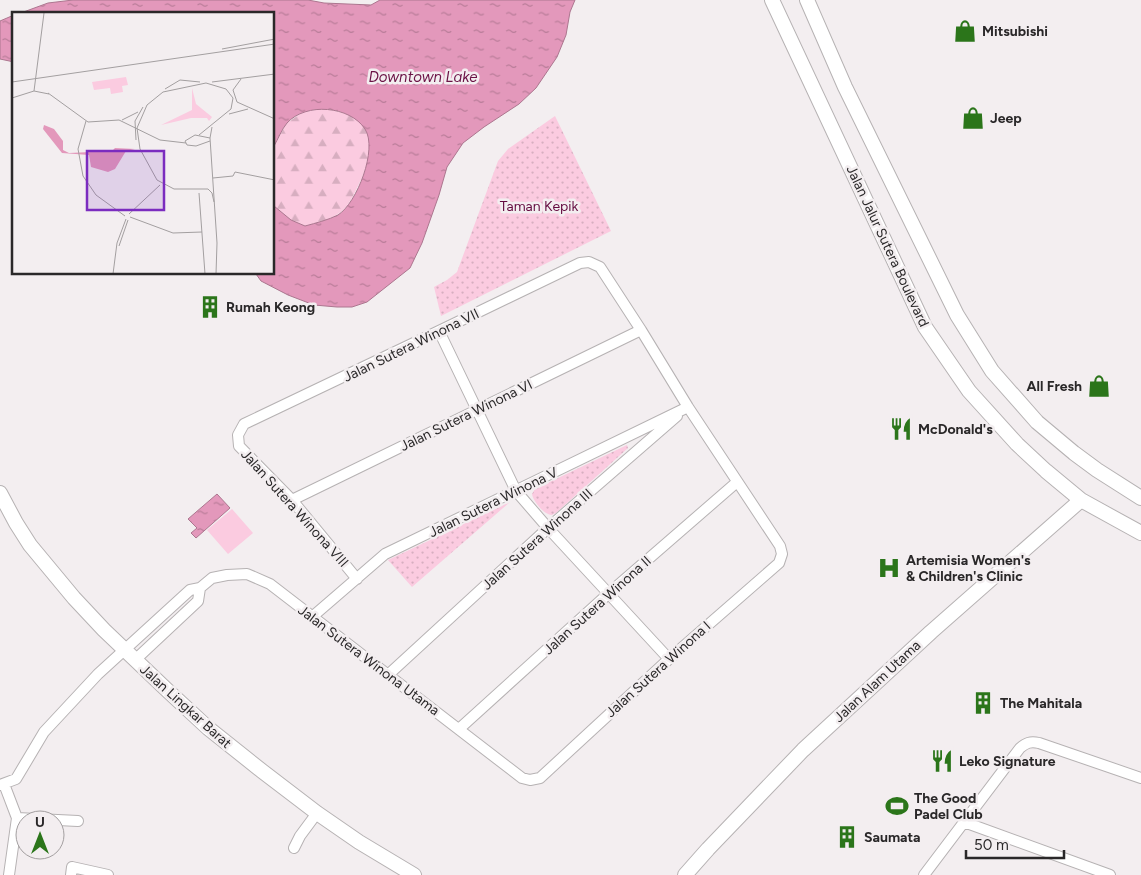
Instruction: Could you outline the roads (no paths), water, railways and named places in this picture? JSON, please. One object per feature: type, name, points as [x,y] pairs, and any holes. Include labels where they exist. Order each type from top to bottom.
[{"type":"main road","name":"Jalan Jalur Sutera Boulevard","points":[[772,0],[925,327],[969,391],[1017,444],[1046,472],[1081,500],[1141,533]]},
{"type":"main road","points":[[807,0],[845,87],[957,315],[992,371],[1037,422],[1097,470],[1141,498]]},
{"type":"main road","name":"Jalan Lingkar Barat","points":[[0,494],[30,544],[74,598],[130,655],[208,728],[317,813],[414,875]]},
{"type":"main road","name":"Jalan Alam Utama","points":[[685,875],[803,750],[931,632],[1081,500]]},
{"type":"street","name":"Jalan Sutera Winona VII","points":[[238,435],[244,424],[580,263],[589,262],[600,267],[641,330]]},
{"type":"street","points":[[641,330],[737,482]]},
{"type":"street","name":"Jalan Sutera Winona VI","points":[[292,500],[641,330]]},
{"type":"street","points":[[439,331],[516,490],[608,594],[669,658]]},
{"type":"street","name":"Jalan Sutera Winona V","points":[[312,617],[385,554],[688,407]]},
{"type":"street","name":"Jalan Sutera Winona III","points":[[389,674],[548,528],[688,407]]},
{"type":"street","name":"Jalan Sutera Winona VIII","points":[[238,435],[239,446],[292,500],[357,579]]},
{"type":"street","name":"Jalan Sutera Winona I","points":[[530,780],[540,778],[669,658],[779,563],[782,554],[780,546],[737,482]]},
{"type":"street","name":"Jalan Sutera Winona II","points":[[459,728],[608,594],[737,482]]},
{"type":"street","name":"Jalan Sutera Winona Utama","points":[[2,785],[16,779],[44,732],[98,674],[130,655],[198,601],[200,588],[212,578],[227,574],[247,574],[270,584],[522,778],[530,780]]},
{"type":"street","points":[[924,875],[1020,748],[1025,744],[1031,742],[1039,743],[1141,778]]},
{"type":"street","points":[[2,785],[15,814]]},
{"type":"street","points":[[294,848],[300,836],[317,813]]},
{"type":"street","points":[[65,820],[78,821]]},
{"type":"street","points":[[964,822],[1110,875]]},
{"type":"street","points":[[9,875],[15,832]]},
{"type":"street","points":[[71,875],[72,867],[108,875]]},
{"type":"water","name":"Downtown Lake","points":[[73,0],[308,0],[324,3],[371,5],[380,0],[575,0],[570,12],[566,35],[557,57],[536,88],[519,104],[463,143],[447,167],[422,243],[410,268],[367,302],[352,307],[314,305],[288,295],[261,281],[257,275],[275,275],[275,207],[291,220],[305,226],[338,215],[345,209],[358,188],[364,175],[369,149],[365,129],[358,121],[339,111],[328,110],[305,112],[295,116],[285,125],[275,144],[275,12],[23,12],[48,3]]},
{"type":"water","points":[[12,16],[12,62],[0,59],[0,21]]},
{"type":"water","points":[[217,494],[230,508],[196,538],[191,533],[197,528],[188,519]]},
{"type":"place","name":"Mitsubishi","points":[[965,31]]},
{"type":"place","name":"Jeep","points":[[973,118]]},
{"type":"place","name":"Rumah Keong","points":[[210,307]]},
{"type":"place","name":"All Fresh","points":[[1099,386]]},
{"type":"place","name":"McDonald's","points":[[901,429]]},
{"type":"place","name":"Artemisia Women's & Children's Clinic","points":[[889,568]]},
{"type":"place","name":"The Mahitala","points":[[983,703]]},
{"type":"place","name":"Leko Signature","points":[[942,761]]},
{"type":"place","name":"The Good Padel Club","points":[[897,806]]},
{"type":"place","name":"Saumata","points":[[847,837]]},
{"type":"park label","name":"Taman Kepik","points":[[539,206]]}]
